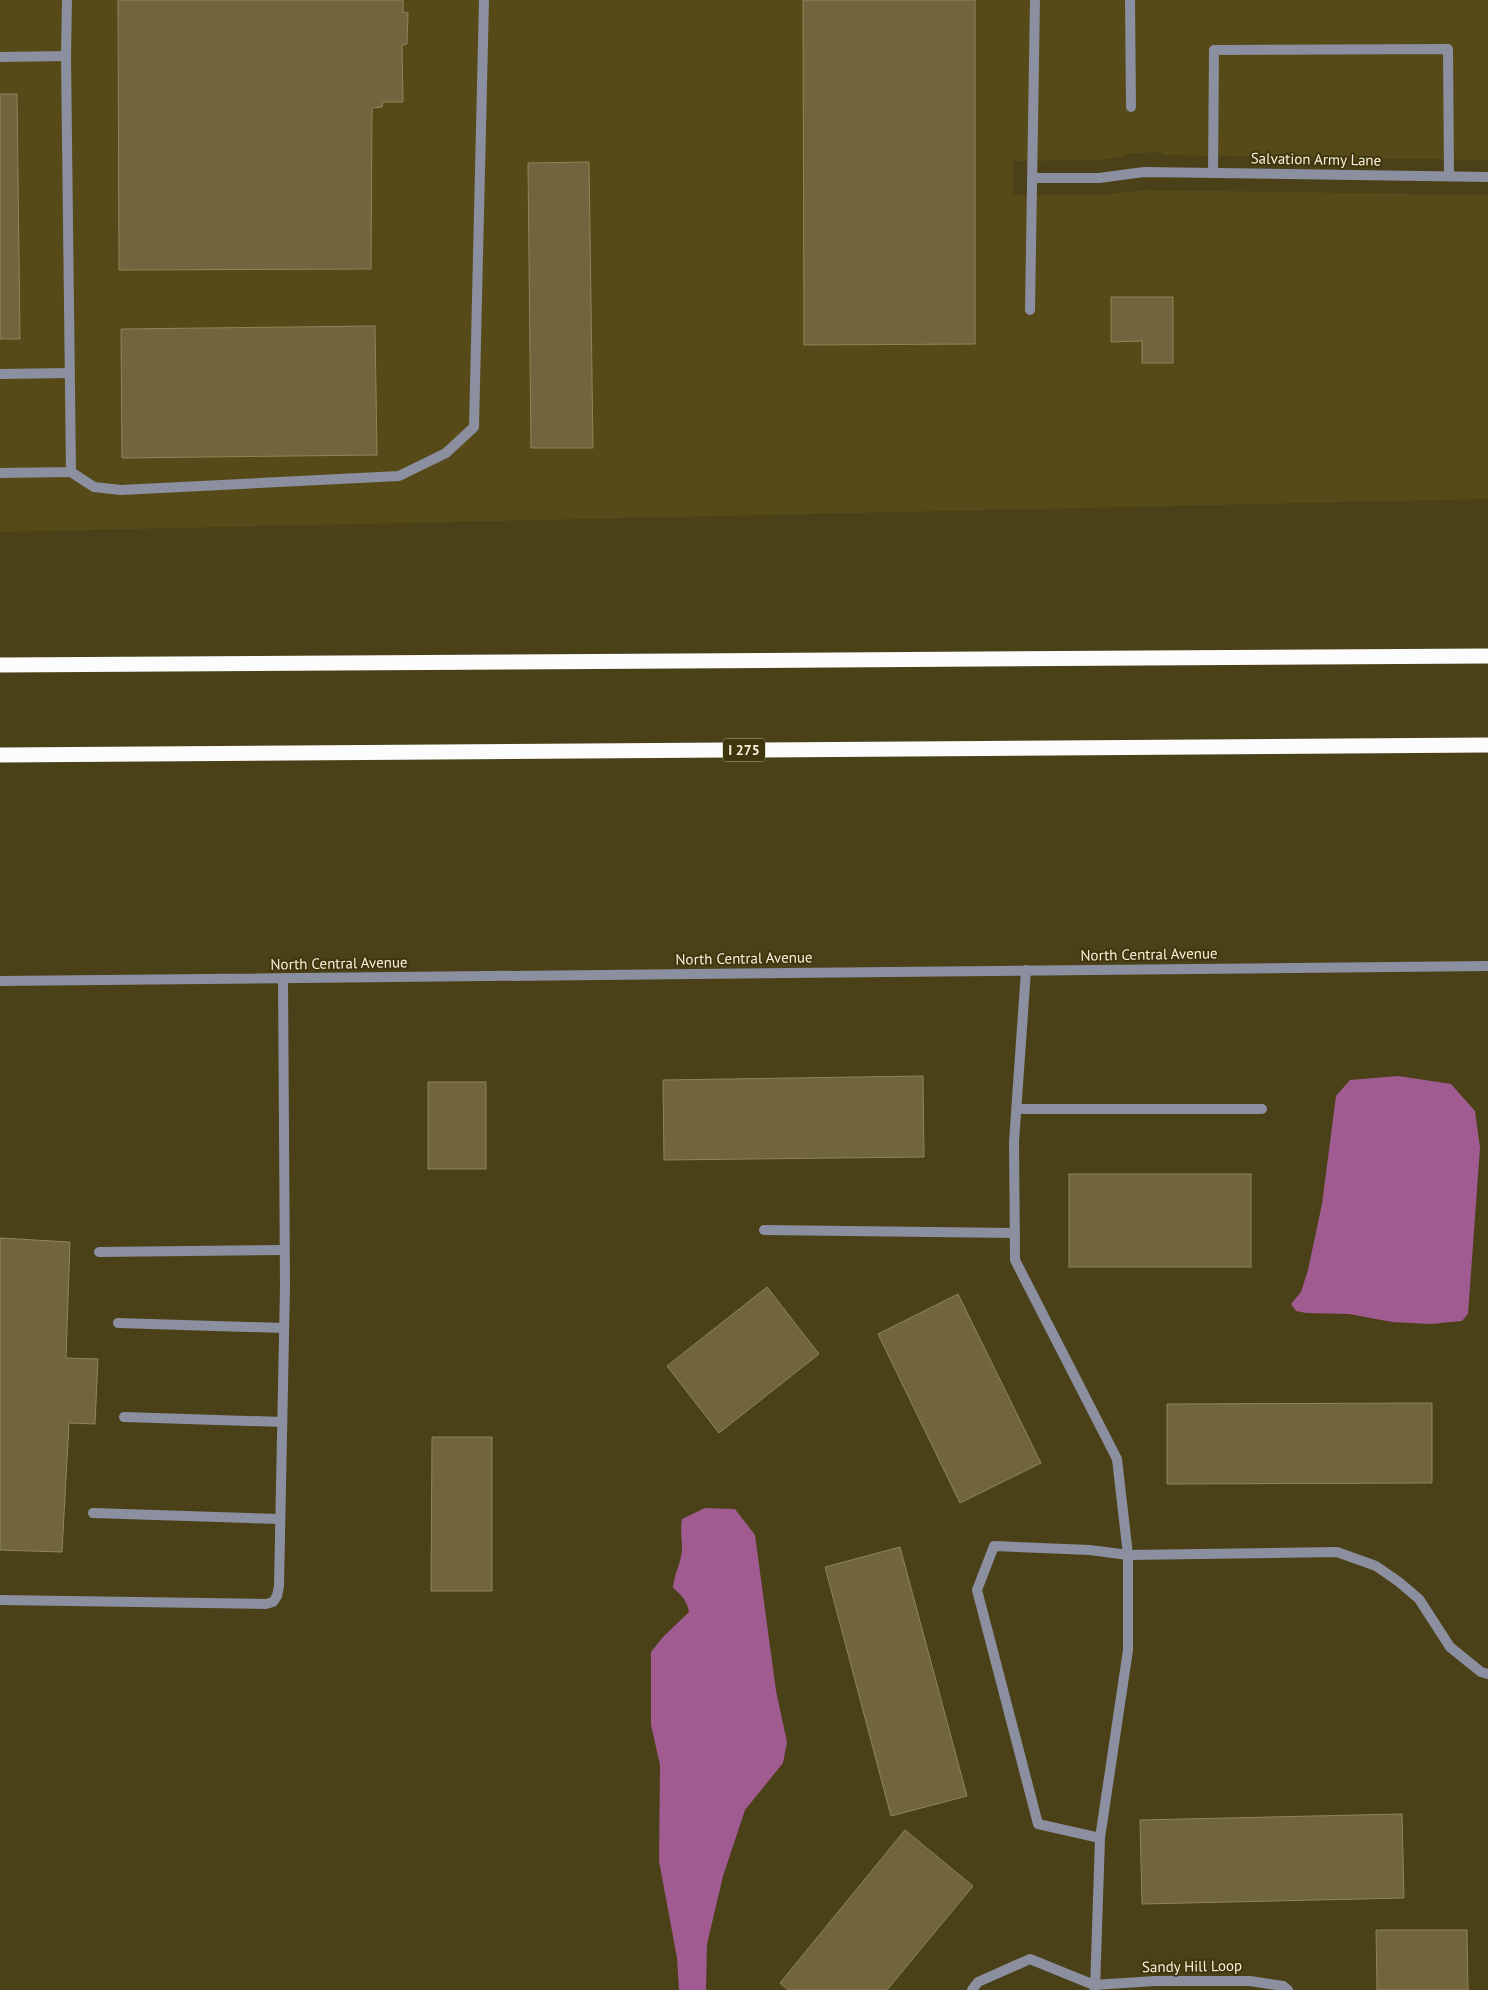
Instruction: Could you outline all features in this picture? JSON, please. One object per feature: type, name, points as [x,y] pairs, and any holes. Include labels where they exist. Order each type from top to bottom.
[{"type":"highway","points":[[0,665],[1488,656]]},
{"type":"highway","name":"I 275","points":[[0,755],[1488,745]]},
{"type":"street","points":[[67,0],[71,472]]},
{"type":"street","points":[[0,473],[71,472],[94,487],[121,490],[399,476],[446,453],[474,427],[484,0]]},
{"type":"street","points":[[1030,310],[1035,0]]},
{"type":"street","points":[[1130,0],[1131,107]]},
{"type":"street","points":[[1213,173],[1214,50],[1448,49],[1449,176]]},
{"type":"street","points":[[0,57],[66,56]]},
{"type":"street","name":"Salvation Army Lane","points":[[1032,178],[1099,178],[1144,172],[1488,177]]},
{"type":"street","points":[[0,374],[70,373]]},
{"type":"street","name":"North Central Avenue","points":[[0,981],[1488,966]]},
{"type":"street","points":[[972,1990],[978,1982],[1030,1959],[1094,1987],[1100,1838],[1128,1650],[1128,1555],[1117,1459],[1015,1260],[1014,1142],[1026,970]]},
{"type":"street","points":[[0,1600],[266,1604],[273,1602],[277,1596],[279,1586],[284,1328],[283,978]]},
{"type":"street","points":[[1016,1109],[1262,1108]]},
{"type":"street","points":[[764,1230],[1015,1233]]},
{"type":"street","points":[[99,1252],[284,1250]]},
{"type":"street","points":[[118,1323],[284,1328]]},
{"type":"street","points":[[124,1416],[282,1422]]},
{"type":"street","points":[[93,1513],[280,1519]]},
{"type":"street","points":[[1100,1838],[1038,1824],[977,1590],[994,1546],[1090,1550],[1128,1555],[1338,1552],[1376,1566],[1420,1599],[1450,1647],[1481,1672],[1488,1674]]},
{"type":"street","name":"Sandy Hill Loop","points":[[1094,1987],[1155,1981],[1250,1981],[1284,1986],[1288,1990]]},
{"type":"shaded area","points":[[0,0],[1488,0],[1488,160],[1162,155],[1161,152],[1125,154],[1125,157],[1097,160],[1013,161],[1013,195],[1099,195],[1146,190],[1488,195],[1488,499],[0,532]]},
{"type":"shaded area","points":[[1398,1076],[1451,1084],[1475,1111],[1480,1148],[1468,1314],[1462,1321],[1431,1324],[1392,1322],[1349,1314],[1296,1311],[1291,1304],[1301,1292],[1308,1270],[1322,1204],[1336,1096],[1350,1080]]},
{"type":"shaded area","points":[[705,1508],[735,1509],[755,1535],[776,1691],[787,1742],[783,1763],[745,1810],[723,1876],[707,1944],[706,1990],[679,1990],[677,1958],[659,1861],[660,1765],[651,1725],[651,1652],[663,1637],[689,1612],[684,1598],[673,1588],[682,1553],[682,1519]]},
{"type":"building","points":[[118,0],[403,0],[403,12],[408,13],[407,44],[402,45],[403,102],[383,102],[382,107],[372,108],[371,269],[119,270]]},
{"type":"building","points":[[803,0],[975,0],[975,344],[804,345]]},
{"type":"building","points":[[0,94],[17,94],[20,339],[0,339]]},
{"type":"building","points":[[589,162],[593,448],[531,448],[528,163]]},
{"type":"building","points":[[1111,297],[1173,297],[1173,363],[1142,363],[1142,341],[1111,342]]},
{"type":"building","points":[[375,326],[377,455],[122,458],[121,329]]},
{"type":"building","points":[[923,1076],[924,1157],[664,1160],[663,1080]]},
{"type":"building","points":[[428,1082],[486,1082],[486,1169],[428,1169]]},
{"type":"building","points":[[1069,1174],[1251,1174],[1251,1267],[1069,1267]]},
{"type":"building","points":[[0,1238],[70,1242],[66,1358],[98,1359],[95,1424],[69,1423],[62,1552],[0,1550]]},
{"type":"building","points":[[767,1287],[819,1354],[719,1433],[667,1366]]},
{"type":"building","points":[[958,1294],[1041,1463],[960,1503],[878,1334]]},
{"type":"building","points":[[1432,1403],[1432,1483],[1167,1484],[1167,1404]]},
{"type":"building","points":[[432,1437],[492,1437],[492,1591],[431,1591]]},
{"type":"building","points":[[900,1547],[967,1796],[891,1816],[825,1567]]},
{"type":"building","points":[[1402,1814],[1404,1898],[1142,1904],[1140,1820]]},
{"type":"building","points":[[905,1830],[973,1886],[887,1990],[788,1990],[780,1983]]},
{"type":"building","points":[[1376,1930],[1467,1930],[1468,1990],[1377,1990]]}]
